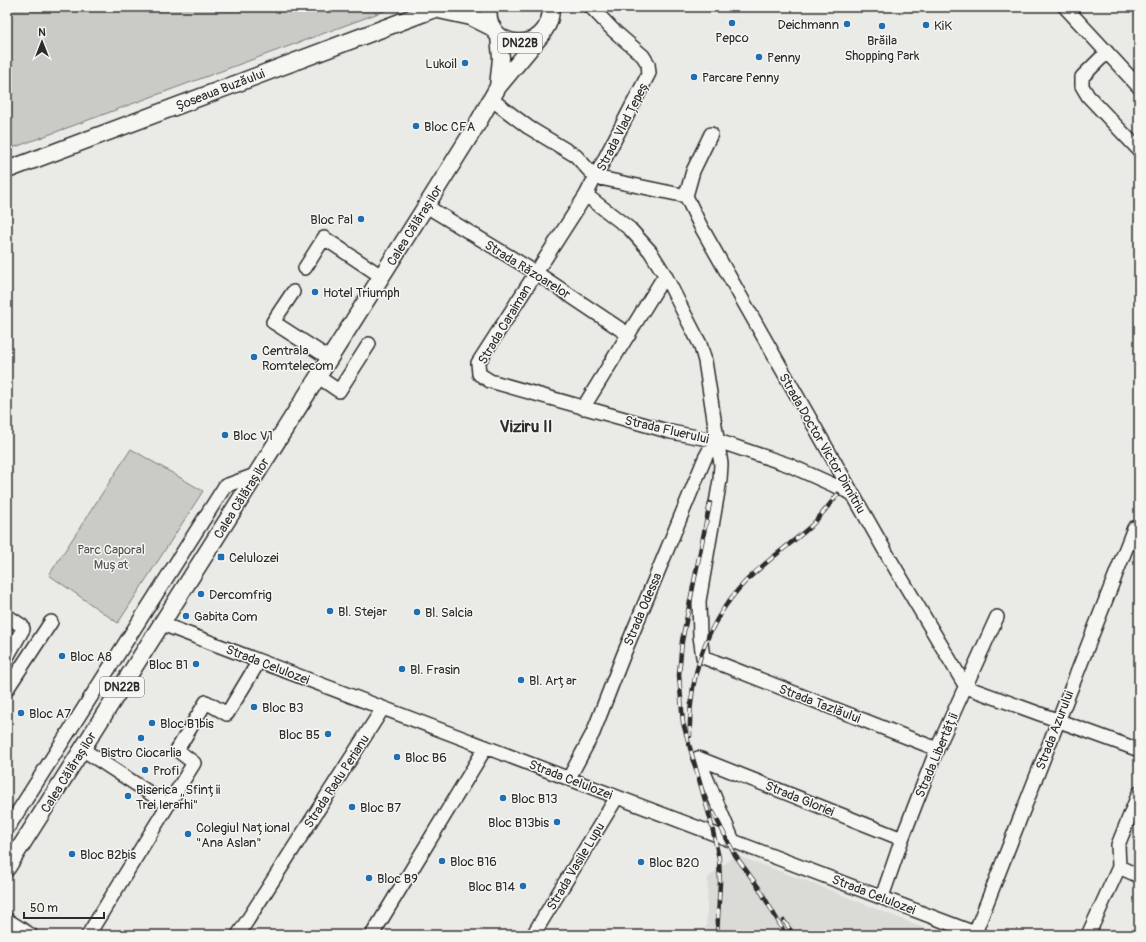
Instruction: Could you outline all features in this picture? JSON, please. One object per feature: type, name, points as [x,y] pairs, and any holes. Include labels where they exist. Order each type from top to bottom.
[{"type":"main road","name":"DN22B","points":[[489,7],[489,19],[496,32],[508,41],[517,43],[536,39],[546,29],[551,16],[551,7]]},
{"type":"main road","name":"Calea Călărașilor","points":[[8,864],[162,624],[317,376],[426,206],[494,93],[562,7]]},
{"type":"main road","name":"Șoseaua Buzăului","points":[[7,170],[437,8],[471,17],[496,32]]},
{"type":"main road","name":"Calea Călărașilor","points":[[494,93],[501,58],[496,32]]},
{"type":"street","name":"Strada Vlad Țepeș","points":[[586,195],[649,73],[648,64],[643,56],[591,7]]},
{"type":"street","points":[[1065,7],[1139,87]]},
{"type":"street","points":[[1107,52],[1082,77],[1082,86],[1088,96],[1139,150]]},
{"type":"street","points":[[494,93],[528,127],[576,156],[595,177],[686,196],[693,170],[711,134]]},
{"type":"street","points":[[586,195],[630,229],[650,251],[665,275],[700,344],[709,376],[718,441]]},
{"type":"street","name":"Strada Caraiman","points":[[479,374],[478,363],[535,272],[586,195]]},
{"type":"street","name":"Strada Doctor Victor Dimitriu","points":[[686,196],[700,225],[852,493],[966,687]]},
{"type":"street","name":"Strada Răzoarelor","points":[[426,206],[535,272],[629,335]]},
{"type":"street","points":[[305,268],[324,238],[381,276]]},
{"type":"street","points":[[583,408],[665,275]]},
{"type":"street","points":[[293,292],[274,322],[329,358]]},
{"type":"street","points":[[317,376],[339,391],[369,344]]},
{"type":"street","name":"Strada Fluerului","points":[[479,374],[490,381],[583,408],[671,432],[718,441],[789,464],[852,493]]},
{"type":"street","name":"Strada Tazlăului","points":[[718,441],[721,464],[720,480],[699,601],[700,636],[703,657],[937,749]]},
{"type":"street","name":"Strada Odessa","points":[[569,778],[593,733],[705,458],[712,445],[718,441]]},
{"type":"street","points":[[7,830],[225,486],[255,475]]},
{"type":"street","name":"Strada Azurului","points":[[978,934],[1058,719],[1134,528]]},
{"type":"street","points":[[7,616],[22,626],[23,631],[7,657]]},
{"type":"street","name":"Strada Libertății","points":[[882,897],[902,839],[937,749],[997,617]]},
{"type":"street","points":[[7,689],[51,622]]},
{"type":"street","name":"Strada Celulozei","points":[[162,624],[978,934]]},
{"type":"street","points":[[88,935],[194,763],[176,750],[206,702],[227,714],[260,661]]},
{"type":"street","points":[[966,687],[1058,719],[1139,750]]},
{"type":"street","name":"Strada Radu Perianu","points":[[238,935],[383,708]]},
{"type":"street","points":[[372,935],[486,747]]},
{"type":"street","points":[[82,749],[168,805]]},
{"type":"street","name":"Strada Gloriei","points":[[733,841],[698,758],[902,839]]},
{"type":"street","points":[[1088,935],[1119,867],[1118,845],[1139,793]]},
{"type":"street","name":"Strada Vasile Lupu","points":[[533,935],[617,797]]},
{"type":"street","points":[[1119,867],[1139,876]]},
{"type":"street","points":[[7,920],[30,935]]},
{"type":"shaded area","points":[[735,855],[817,885],[941,935],[706,935],[708,878]]},
{"type":"green space","points":[[7,7],[395,7],[7,150]]},
{"type":"green space","name":"Parc Caporal Mușat","points":[[131,449],[203,491],[118,623],[49,575]]},
{"type":"railway","points":[[690,736],[690,715],[696,673],[710,633],[720,615],[732,597],[746,581],[811,526],[838,494]]},
{"type":"railway","points":[[710,503],[682,641],[679,675],[683,723],[710,818],[719,858],[720,883],[717,935]]},
{"type":"railway","points":[[713,812],[735,855],[759,888],[786,935]]},
{"type":"railway","points":[[784,921],[794,935]]},
{"type":"place","name":"Pepco","points":[[732,23]]},
{"type":"place","name":"Deichmann","points":[[847,24]]},
{"type":"place","name":"KiK","points":[[926,25]]},
{"type":"place","name":"Brăila Shopping Park","points":[[882,26]]},
{"type":"place","name":"Penny","points":[[759,57]]},
{"type":"place","name":"Lukoil","points":[[465,63]]},
{"type":"place","name":"Parcare Penny","points":[[694,77]]},
{"type":"place","name":"Bloc CFA","points":[[416,126]]},
{"type":"place","name":"Bloc Pal","points":[[361,219]]},
{"type":"place","name":"Hotel Triumph","points":[[315,292]]},
{"type":"place","name":"Centrala Romtelecom","points":[[254,357]]},
{"type":"place","name":"Bloc V1","points":[[225,435]]},
{"type":"place","name":"Celulozei","points":[[221,557]]},
{"type":"place","name":"Dercomfrig","points":[[201,594]]},
{"type":"place","name":"Bl. Stejar","points":[[330,611]]},
{"type":"place","name":"Bl. Salcia","points":[[417,612]]},
{"type":"place","name":"Gabita Com","points":[[186,616]]},
{"type":"place","name":"Bloc A8","points":[[62,656]]},
{"type":"place","name":"Bloc B1","points":[[196,664]]},
{"type":"place","name":"Bl. Frasin","points":[[402,669]]},
{"type":"place","name":"Bl. Arțar","points":[[521,680]]},
{"type":"place","name":"Bloc B3","points":[[254,707]]},
{"type":"place","name":"Bloc A7","points":[[21,713]]},
{"type":"place","name":"Bloc B1bis","points":[[152,723]]},
{"type":"place","name":"Bloc B5","points":[[328,734]]},
{"type":"place","name":"Bistro Ciocarlia","points":[[141,738]]},
{"type":"place","name":"Bloc B6","points":[[397,757]]},
{"type":"place","name":"Profi","points":[[145,770]]},
{"type":"place","name":"Biserica „Sfinții Trei Ierarhi\"","points":[[128,796]]},
{"type":"place","name":"Bloc B13","points":[[503,798]]},
{"type":"place","name":"Bloc B7","points":[[352,807]]},
{"type":"place","name":"Bloc B13bis","points":[[557,822]]},
{"type":"place","name":"Colegiul Național \"Ana Aslan\"","points":[[188,834]]},
{"type":"place","name":"Bloc B2bis","points":[[72,854]]},
{"type":"place","name":"Bloc B16","points":[[442,861]]},
{"type":"place","name":"Bloc B20","points":[[641,862]]},
{"type":"place","name":"Bloc B9","points":[[369,878]]},
{"type":"place","name":"Bloc B14","points":[[523,886]]},
{"type":"district","name":"Viziru II","points":[[526,426]]}]
